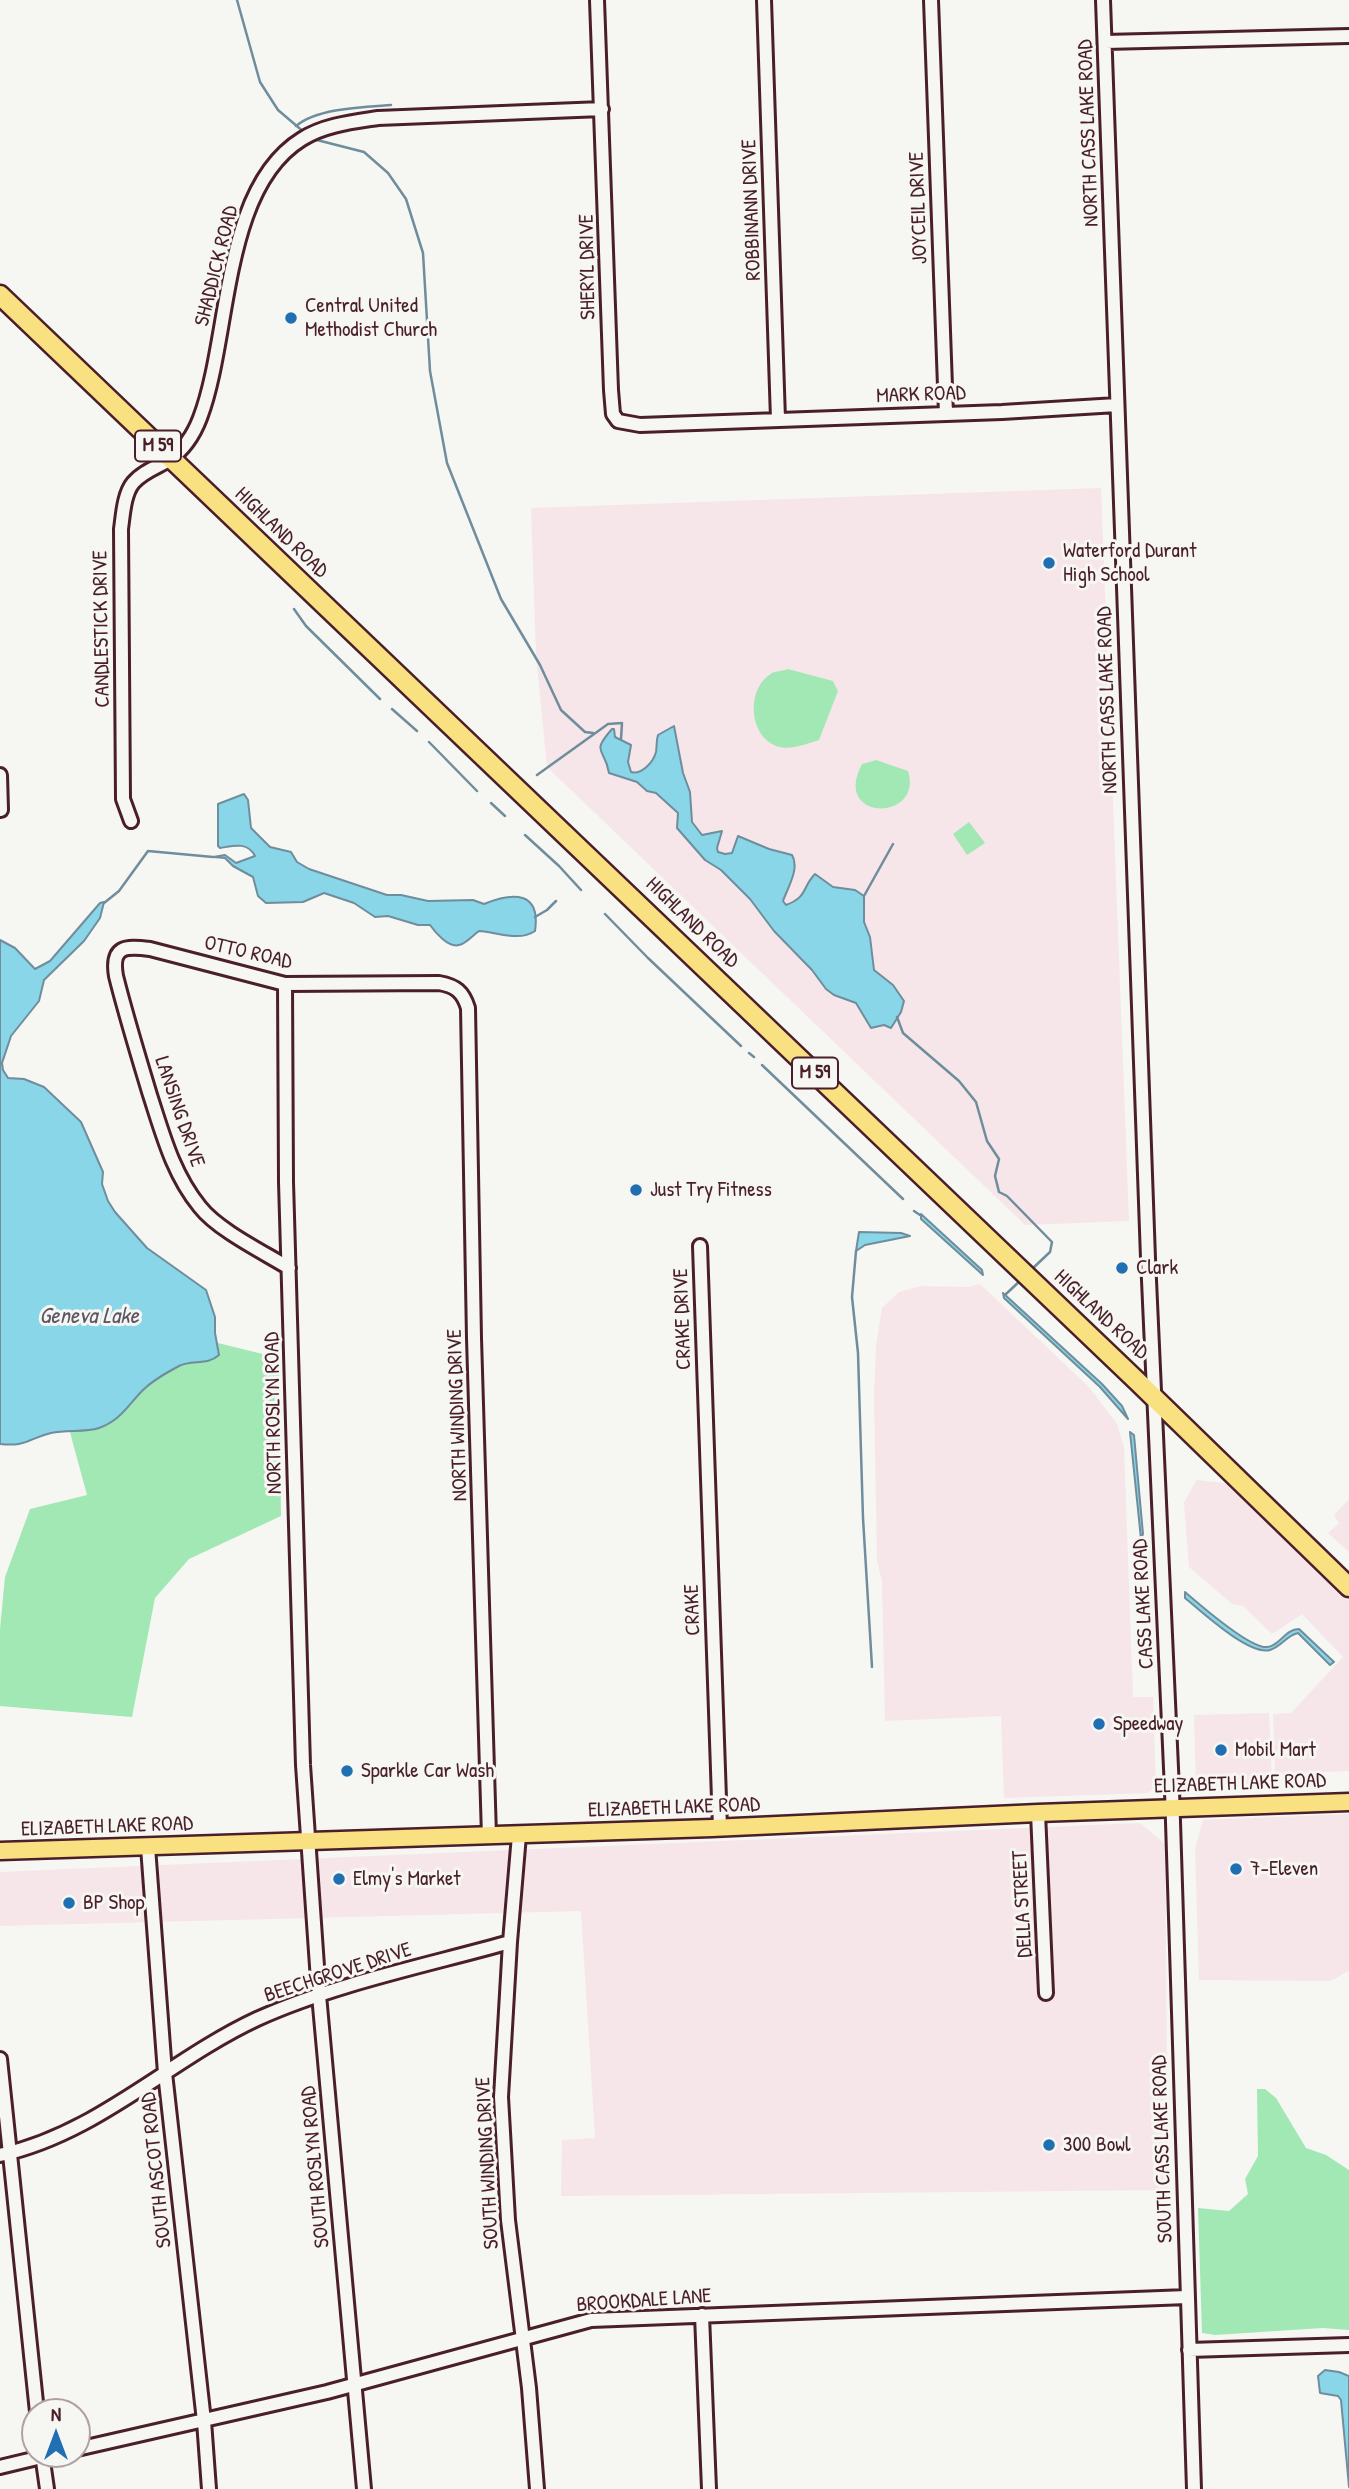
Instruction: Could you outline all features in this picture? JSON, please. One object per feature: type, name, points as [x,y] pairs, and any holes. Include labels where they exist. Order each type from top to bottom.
[{"type":"highway","name":"HIGHLAND ROAD","points":[[1,297],[1155,1398],[1349,1587]]},
{"type":"main road","name":"ELIZABETH LAKE ROAD","points":[[0,1851],[720,1828],[1349,1802]]},
{"type":"street","name":"SHERYL DRIVE","points":[[597,0],[613,414],[618,421],[639,425],[727,421]]},
{"type":"street","name":"ROBBINANN DRIVE","points":[[764,0],[778,419]]},
{"type":"street","name":"JOYCEIL DRIVE","points":[[931,0],[946,414]]},
{"type":"street","name":"NORTH CASS LAKE ROAD","points":[[1103,0],[1155,1398]]},
{"type":"street","points":[[1105,42],[1349,36]]},
{"type":"street","name":"SHADDICK ROAD","points":[[171,459],[191,438],[200,419],[246,216],[258,188],[285,152],[302,139],[342,124],[378,118],[602,109]]},
{"type":"street","name":"MARK ROAD","points":[[727,421],[1117,405]]},
{"type":"street","name":"CANDLESTICK DRIVE","points":[[131,821],[123,799],[121,529],[124,509],[133,483],[148,471],[171,459]]},
{"type":"street","points":[[0,775],[1,810]]},
{"type":"street","name":"OTTO ROAD","points":[[114,962],[118,952],[134,947],[285,984],[439,982],[452,985],[464,994]]},
{"type":"street","name":"LANSING DRIVE","points":[[114,962],[145,1077],[177,1173],[201,1209],[234,1235],[289,1268]]},
{"type":"street","name":"NORTH ROSLYN ROAD","points":[[285,984],[289,1268],[303,1765],[308,1842]]},
{"type":"street","name":"NORTH WINDING DRIVE","points":[[464,994],[468,1008],[474,1338],[489,1836]]},
{"type":"street","name":"CRAKE DRIVE","points":[[699,1247],[705,1391]]},
{"type":"street","name":"CRAKE","points":[[705,1391],[720,1828]]},
{"type":"street","name":"CASS LAKE ROAD","points":[[1155,1398],[1173,1808]]},
{"type":"street","name":"SOUTH CASS LAKE ROAD","points":[[1173,1808],[1194,2489]]},
{"type":"street","name":"DELLA STREET","points":[[1038,1813],[1046,1993]]},
{"type":"street","name":"SOUTH WINDING DRIVE","points":[[519,1835],[501,2097],[508,2220],[537,2489]]},
{"type":"street","name":"SOUTH ROSLYN ROAD","points":[[308,1842],[319,1995],[364,2489]]},
{"type":"street","name":"SOUTH ASCOT ROAD","points":[[148,1847],[165,2073],[204,2420],[209,2489]]},
{"type":"street","name":"BEECHGROVE DRIVE","points":[[5,2153],[48,2140],[92,2118],[256,2020],[319,1995],[510,1942]]},
{"type":"street","points":[[0,2059],[5,2153],[35,2398]]},
{"type":"street","name":"BROOKDALE LANE","points":[[91,2446],[355,2385],[591,2320],[1187,2297]]},
{"type":"street","points":[[702,2315],[709,2489]]},
{"type":"street","points":[[1189,2350],[1349,2345]]},
{"type":"street","points":[[0,2467],[21,2462]]},
{"type":"street","points":[[46,2468],[47,2489]]},
{"type":"shaded area","points":[[1101,488],[1129,1221],[1025,1225],[547,767],[536,654],[531,508]]},
{"type":"shaded area","points":[[980,1284],[1089,1387],[1117,1424],[1124,1447],[1133,1697],[1153,1697],[1156,1787],[1147,1793],[1004,1798],[1001,1716],[885,1721],[882,1581],[877,1561],[874,1396],[876,1346],[882,1308],[899,1292],[921,1286],[968,1287]]},
{"type":"shaded area","points":[[1196,1480],[1225,1483],[1349,1601],[1349,1771],[1275,1774],[1273,1714],[1291,1713],[1343,1657],[1302,1614],[1272,1634],[1243,1606],[1232,1604],[1189,1567],[1184,1503]]},
{"type":"shaded area","points":[[1349,1499],[1349,1552],[1328,1533],[1339,1523],[1334,1515]]},
{"type":"shaded area","points":[[1269,1713],[1272,1784],[1196,1788],[1194,1715]]},
{"type":"shaded area","points":[[1349,1814],[1349,1971],[1330,1981],[1199,1980],[1195,1849],[1203,1820]]},
{"type":"shaded area","points":[[1140,1823],[1165,1844],[1168,2190],[561,2196],[562,2140],[595,2138],[581,1911],[0,1926],[0,1872]]},
{"type":"green space","points":[[788,669],[833,681],[838,691],[819,740],[786,748],[776,746],[760,732],[754,700],[764,680],[772,673]]},
{"type":"green space","points":[[876,760],[908,771],[909,788],[903,800],[892,806],[879,808],[867,805],[858,797],[856,783],[862,764]]},
{"type":"green space","points":[[969,822],[985,843],[967,855],[953,834]]},
{"type":"green space","points":[[165,1330],[279,1358],[281,1516],[189,1559],[155,1598],[132,1717],[0,1706],[0,1629],[5,1577],[30,1509],[87,1495],[65,1414]]},
{"type":"green space","points":[[1257,2089],[1265,2089],[1276,2098],[1306,2148],[1326,2155],[1349,2170],[1349,2330],[1323,2328],[1215,2335],[1202,2333],[1198,2208],[1229,2211],[1248,2194],[1245,2179],[1258,2156]]},
{"type":"water","points":[[674,726],[683,773],[690,792],[692,822],[702,835],[722,831],[718,852],[732,853],[738,836],[792,855],[795,866],[783,901],[786,905],[798,899],[815,874],[833,887],[855,890],[864,896],[864,922],[870,937],[874,970],[893,985],[904,1001],[891,1028],[884,1025],[871,1028],[856,1003],[826,989],[812,970],[774,931],[750,899],[721,870],[705,860],[677,828],[678,813],[656,793],[647,791],[637,782],[609,773],[600,747],[612,729],[615,737],[631,745],[628,762],[631,772],[635,772],[643,770],[652,760],[658,735]]},
{"type":"water","points":[[244,794],[248,800],[251,828],[270,847],[291,852],[297,862],[309,869],[387,895],[428,901],[473,900],[484,904],[505,898],[523,898],[534,908],[535,931],[515,936],[479,931],[464,943],[455,945],[442,939],[430,925],[418,925],[388,916],[375,917],[354,903],[324,893],[303,902],[266,903],[258,896],[253,877],[233,866],[225,858],[213,857],[225,855],[236,863],[255,856],[244,846],[218,846],[218,804]]},
{"type":"water","name":"Geneva Lake","points":[[104,902],[100,918],[84,941],[44,980],[39,1001],[11,1036],[2,1063],[3,1070],[8,1078],[24,1079],[44,1087],[81,1122],[103,1172],[102,1184],[115,1212],[147,1248],[206,1290],[215,1317],[219,1355],[210,1360],[184,1364],[165,1374],[147,1386],[118,1417],[99,1428],[57,1432],[22,1443],[0,1444],[0,940],[15,948],[35,969],[50,961],[100,903]]},
{"type":"water","points":[[921,1214],[982,1270],[983,1275],[921,1219]]},
{"type":"water","points":[[859,1232],[901,1233],[910,1236],[865,1245],[856,1251]]},
{"type":"water","points":[[1003,1293],[1102,1384],[1122,1406],[1128,1419],[1100,1387],[1004,1298]]},
{"type":"water","points":[[1130,1432],[1134,1435],[1143,1534],[1141,1539]]},
{"type":"water","points":[[1185,1592],[1225,1625],[1259,1646],[1272,1646],[1290,1632],[1299,1629],[1334,1662],[1330,1665],[1298,1633],[1270,1650],[1250,1646],[1238,1640],[1185,1598]]},
{"type":"water","points":[[1325,2370],[1349,2376],[1349,2487],[1341,2400],[1338,2396],[1320,2393],[1318,2376]]},
{"type":"waterway","points":[[237,0],[260,82],[278,110],[305,133]]},
{"type":"waterway","points":[[296,126],[328,112],[391,105]]},
{"type":"waterway","points":[[313,139],[364,152],[388,173],[406,199],[423,253],[430,371],[447,463],[501,599],[540,665],[561,710],[585,732],[593,733]]},
{"type":"waterway","points":[[294,609],[306,626],[380,699]]},
{"type":"waterway","points":[[392,709],[417,731]]},
{"type":"waterway","points":[[537,775],[608,724],[622,723],[621,739]]},
{"type":"waterway","points":[[429,742],[477,791]]},
{"type":"waterway","points":[[491,803],[505,816]]},
{"type":"waterway","points":[[525,835],[581,890]]},
{"type":"waterway","points":[[864,896],[893,844]]},
{"type":"waterway","points":[[104,903],[119,891],[148,851],[213,857]]},
{"type":"waterway","points":[[535,917],[556,901]]},
{"type":"waterway","points":[[605,914],[741,1046]]},
{"type":"waterway","points":[[897,1017],[903,1033],[959,1081],[976,1102],[987,1141],[999,1159],[995,1176],[999,1192],[1007,1196],[1052,1242],[1050,1252],[1032,1269]]},
{"type":"waterway","points":[[749,1053],[754,1057]]},
{"type":"waterway","points":[[762,1065],[903,1199]]},
{"type":"waterway","points":[[914,1211],[920,1215]]},
{"type":"waterway","points":[[856,1251],[852,1297],[858,1353],[863,1518],[872,1667]]},
{"type":"waterway","points":[[1006,1294],[1022,1279]]},
{"type":"place","name":"Central United Methodist Church","points":[[291,318]]},
{"type":"place","name":"Waterford Durant High School","points":[[1049,563]]},
{"type":"place","name":"Just Try Fitness","points":[[636,1190]]},
{"type":"place","name":"Clark","points":[[1122,1268]]},
{"type":"place","name":"Speedway","points":[[1099,1724]]},
{"type":"place","name":"Mobil Mart","points":[[1221,1750]]},
{"type":"place","name":"Sparkle Car Wash","points":[[347,1771]]},
{"type":"place","name":"7-Eleven","points":[[1236,1869]]},
{"type":"place","name":"Elmy's Market","points":[[339,1879]]},
{"type":"place","name":"BP Shop","points":[[69,1903]]},
{"type":"place","name":"300 Bowl","points":[[1049,2145]]}]
